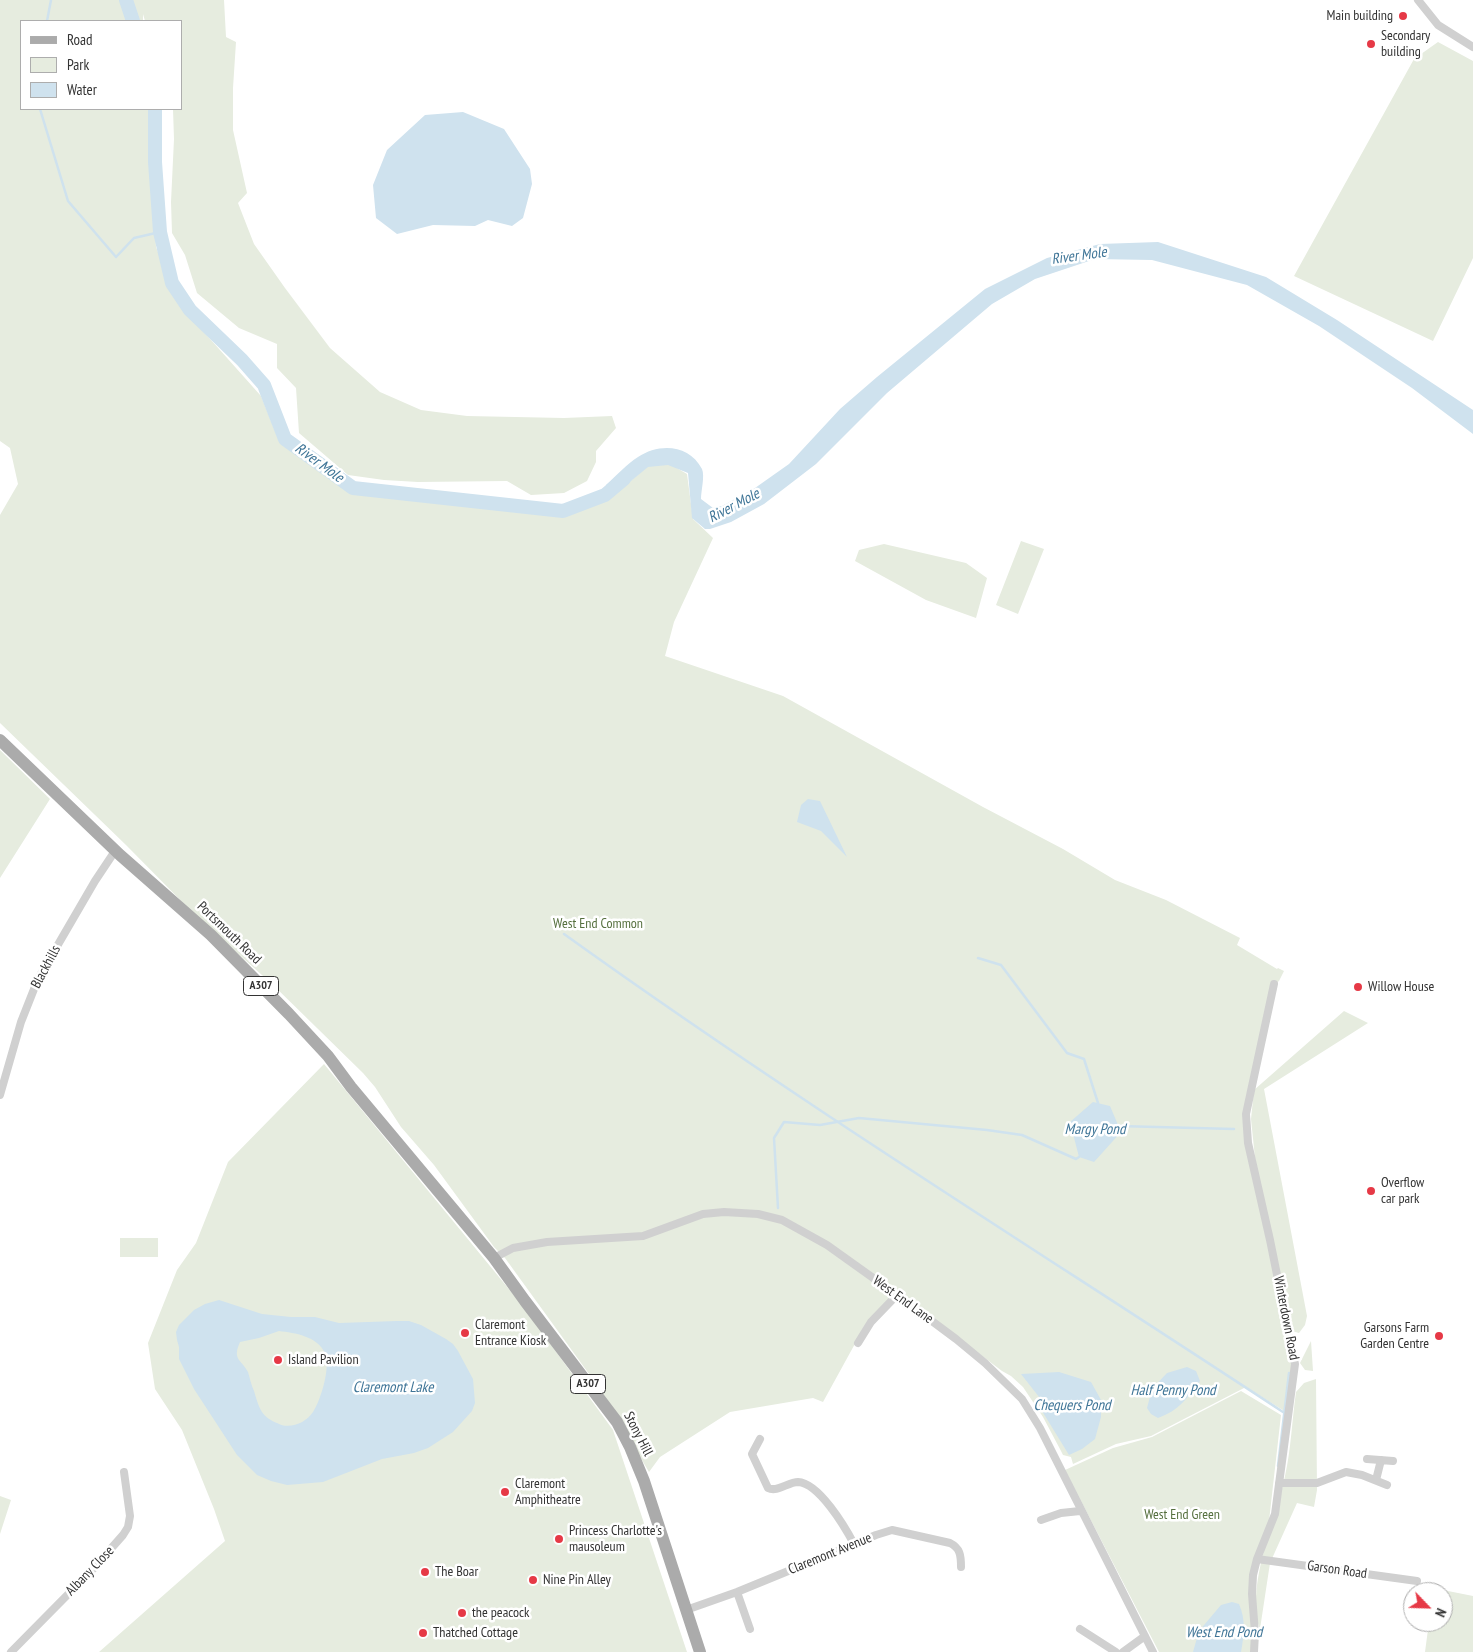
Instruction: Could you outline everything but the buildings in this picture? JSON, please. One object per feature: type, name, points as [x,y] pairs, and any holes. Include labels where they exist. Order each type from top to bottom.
[{"type":"main road","name":"Portsmouth Road","points":[[0,740],[115,850],[211,935],[289,1014],[328,1056],[350,1087],[494,1258]]},
{"type":"main road","name":"Stony Hill","points":[[494,1258],[617,1422],[644,1481],[700,1652]]},
{"type":"street","points":[[1418,0],[1438,25],[1473,47]]},
{"type":"street","name":"Blackhills","points":[[0,1095],[21,1022],[38,979],[115,850]]},
{"type":"street","name":"Winterdown Road","points":[[1254,1652],[1255,1633],[1252,1594],[1254,1575],[1257,1559],[1275,1514],[1296,1364],[1248,1143],[1246,1114],[1274,984]]},
{"type":"street","name":"West End Lane","points":[[494,1258],[513,1248],[547,1242],[643,1236],[703,1214],[724,1212],[758,1214],[782,1220],[802,1230],[897,1295],[963,1345],[1002,1378],[1022,1399],[1040,1428],[1080,1511],[1153,1652]]},
{"type":"street","points":[[858,1343],[871,1322],[897,1295]]},
{"type":"street","points":[[760,1439],[752,1454],[770,1490],[797,1482],[804,1484],[831,1507],[854,1544]]},
{"type":"street","points":[[1367,1459],[1393,1461]]},
{"type":"street","points":[[1376,1480],[1381,1460]]},
{"type":"street","name":"Albany Close","points":[[11,1652],[124,1535],[130,1516],[124,1472]]},
{"type":"street","points":[[1279,1483],[1317,1483],[1346,1472],[1362,1475],[1387,1485]]},
{"type":"street","points":[[1041,1520],[1061,1512],[1080,1511]]},
{"type":"street","name":"Claremont Avenue","points":[[686,1610],[737,1592],[892,1530],[956,1546],[961,1555],[961,1567]]},
{"type":"street","name":"Garson Road","points":[[1257,1559],[1417,1581]]},
{"type":"street","points":[[737,1592],[750,1629]]},
{"type":"street","points":[[1080,1629],[1116,1652]]},
{"type":"street","points":[[1124,1652],[1145,1636]]},
{"type":"green space","name":"West End Common","points":[[0,0],[224,0],[226,37],[236,42],[233,130],[247,193],[238,203],[254,244],[330,348],[380,392],[421,410],[467,416],[564,418],[612,416],[616,428],[596,451],[596,462],[587,481],[564,493],[531,495],[507,481],[418,482],[348,475],[299,433],[296,388],[277,368],[277,344],[239,328],[197,293],[185,255],[172,233],[173,110],[182,110],[182,20],[145,20],[143,14],[143,20],[20,20],[20,110],[149,110],[156,247],[178,303],[261,396],[279,441],[355,492],[564,517],[614,495],[648,466],[670,464],[687,474],[693,519],[713,538],[674,622],[665,656],[783,696],[983,807],[1063,849],[1115,880],[1166,900],[1240,938],[1237,945],[1277,969],[1284,971],[1279,981],[1270,988],[1244,1125],[1293,1352],[1289,1414],[1246,1387],[1151,1436],[1116,1444],[1073,1464],[1071,1457],[1063,1455],[1043,1417],[1023,1387],[898,1292],[862,1331],[823,1402],[813,1398],[730,1412],[660,1457],[649,1472],[597,1385],[505,1258],[494,1247],[434,1165],[401,1127],[375,1087],[363,1073],[271,983],[201,921],[126,845],[0,723],[0,515],[18,484],[10,448],[0,441]]},
{"type":"green space","points":[[1438,42],[1473,61],[1473,258],[1433,341],[1294,276],[1414,59]]},
{"type":"green space","points":[[1021,541],[1044,549],[1018,614],[996,605]]},
{"type":"green space","points":[[884,544],[966,563],[987,578],[976,618],[926,600],[855,561],[859,550]]},
{"type":"green space","points":[[0,750],[50,799],[0,878]]},
{"type":"green space","points":[[1344,1011],[1368,1023],[1264,1089],[1307,1316],[1305,1325],[1299,1333],[1292,1331],[1255,1158],[1251,1119],[1254,1090]]},
{"type":"green space","points":[[324,1064],[522,1305],[613,1430],[687,1652],[99,1652],[225,1541],[182,1430],[155,1389],[148,1343],[177,1270],[196,1243],[228,1162]]},
{"type":"green space","points":[[120,1238],[158,1238],[158,1257],[120,1257]]},
{"type":"green space","points":[[1311,1341],[1313,1371],[1305,1370],[1300,1363]]},
{"type":"green space","points":[[1316,1379],[1317,1490],[1314,1507],[1297,1503],[1270,1563],[1260,1629],[1256,1612],[1259,1574],[1285,1476],[1296,1392],[1304,1383]]},
{"type":"green space","name":"West End Green","points":[[1241,1391],[1281,1415],[1269,1521],[1250,1593],[1252,1652],[1159,1652],[1065,1470],[1113,1448],[1152,1437]]},
{"type":"green space","points":[[0,1496],[11,1500],[0,1534]]},
{"type":"green space","points":[[1453,1592],[1473,1596],[1473,1652],[1425,1652],[1428,1632],[1453,1632]]},
{"type":"water","points":[[463,112],[504,129],[530,169],[532,184],[523,218],[512,226],[488,220],[475,226],[433,225],[397,234],[376,218],[373,185],[387,150],[425,115]]},
{"type":"water","points":[[1158,242],[1266,277],[1337,320],[1473,410],[1473,434],[1412,388],[1319,326],[1247,285],[1152,260],[1095,259],[1035,279],[992,304],[887,393],[816,464],[764,504],[731,522],[705,529],[692,518],[688,473],[668,465],[648,467],[614,495],[606,485],[630,463],[646,452],[655,449],[673,448],[689,455],[702,469],[701,499],[713,508],[722,506],[755,488],[789,464],[840,409],[985,289],[1047,258],[1100,244]]},
{"type":"water","points":[[808,799],[820,801],[847,857],[821,831],[797,822],[801,805]]},
{"type":"water","name":"Margy Pond","points":[[1093,1102],[1110,1106],[1121,1132],[1094,1162],[1079,1157],[1070,1122]]},
{"type":"water","name":"Claremont Lake","points":[[219,1300],[262,1314],[315,1317],[339,1323],[409,1321],[421,1325],[446,1339],[458,1351],[473,1379],[475,1403],[472,1411],[453,1432],[428,1448],[414,1453],[382,1459],[323,1482],[287,1485],[271,1481],[257,1475],[237,1455],[194,1389],[179,1359],[176,1332],[179,1325],[194,1310]],"holes":[[[279,1331],[298,1334],[311,1339],[321,1347],[327,1359],[326,1374],[316,1407],[310,1416],[302,1422],[287,1426],[271,1420],[262,1412],[248,1372],[237,1356],[240,1342]]]},
{"type":"water","name":"Half Penny Pond","points":[[1187,1367],[1196,1371],[1200,1381],[1191,1393],[1171,1412],[1158,1418],[1151,1414],[1147,1408],[1152,1389],[1167,1373]]},
{"type":"water","name":"Chequers Pond","points":[[1059,1372],[1091,1382],[1101,1400],[1101,1417],[1095,1439],[1082,1449],[1069,1455],[1042,1411],[1043,1402],[1021,1374]]},
{"type":"water","name":"West End Pond","points":[[1232,1602],[1239,1604],[1243,1616],[1244,1634],[1241,1652],[1193,1652],[1199,1631],[1221,1605]]},
{"type":"waterway","points":[[47,20],[51,0]]},
{"type":"waterway","name":"River Mole","points":[[126,0],[133,20]]},
{"type":"waterway","points":[[40,110],[68,201],[116,257],[134,238],[160,232]]},
{"type":"waterway","name":"River Mole","points":[[155,110],[155,162],[160,232],[172,283],[190,310],[242,360],[264,385],[285,439],[353,488],[563,511],[605,495],[624,479]]},
{"type":"waterway","points":[[564,934],[741,1057],[921,1177],[1283,1412]]},
{"type":"waterway","points":[[978,958],[1001,965],[1067,1053],[1084,1059],[1098,1103]]},
{"type":"waterway","points":[[778,1208],[774,1138],[784,1122],[820,1125],[859,1118],[987,1130],[1022,1135],[1076,1159],[1079,1157]]},
{"type":"waterway","points":[[1118,1126],[1234,1129]]},
{"type":"waterway","points":[[1278,1466],[1289,1373]]},
{"type":"place","name":"Main building","points":[[1403,16]]},
{"type":"place","name":"Secondary building","points":[[1371,44]]},
{"type":"place","name":"Willow House","points":[[1358,987]]},
{"type":"place","name":"Overflow car park","points":[[1371,1191]]},
{"type":"place","name":"Claremont Entrance Kiosk","points":[[465,1333]]},
{"type":"place","name":"Garsons Farm Garden Centre","points":[[1439,1336]]},
{"type":"place","name":"Island Pavilion","points":[[278,1360]]},
{"type":"place","name":"Claremont Amphitheatre","points":[[505,1492]]},
{"type":"place","name":"Princess Charlotte's mausoleum","points":[[559,1539]]},
{"type":"place","name":"The Boar","points":[[425,1572]]},
{"type":"place","name":"Nine Pin Alley","points":[[533,1580]]},
{"type":"place","name":"the peacock","points":[[462,1613]]},
{"type":"place","name":"Thatched Cottage","points":[[423,1633]]}]
